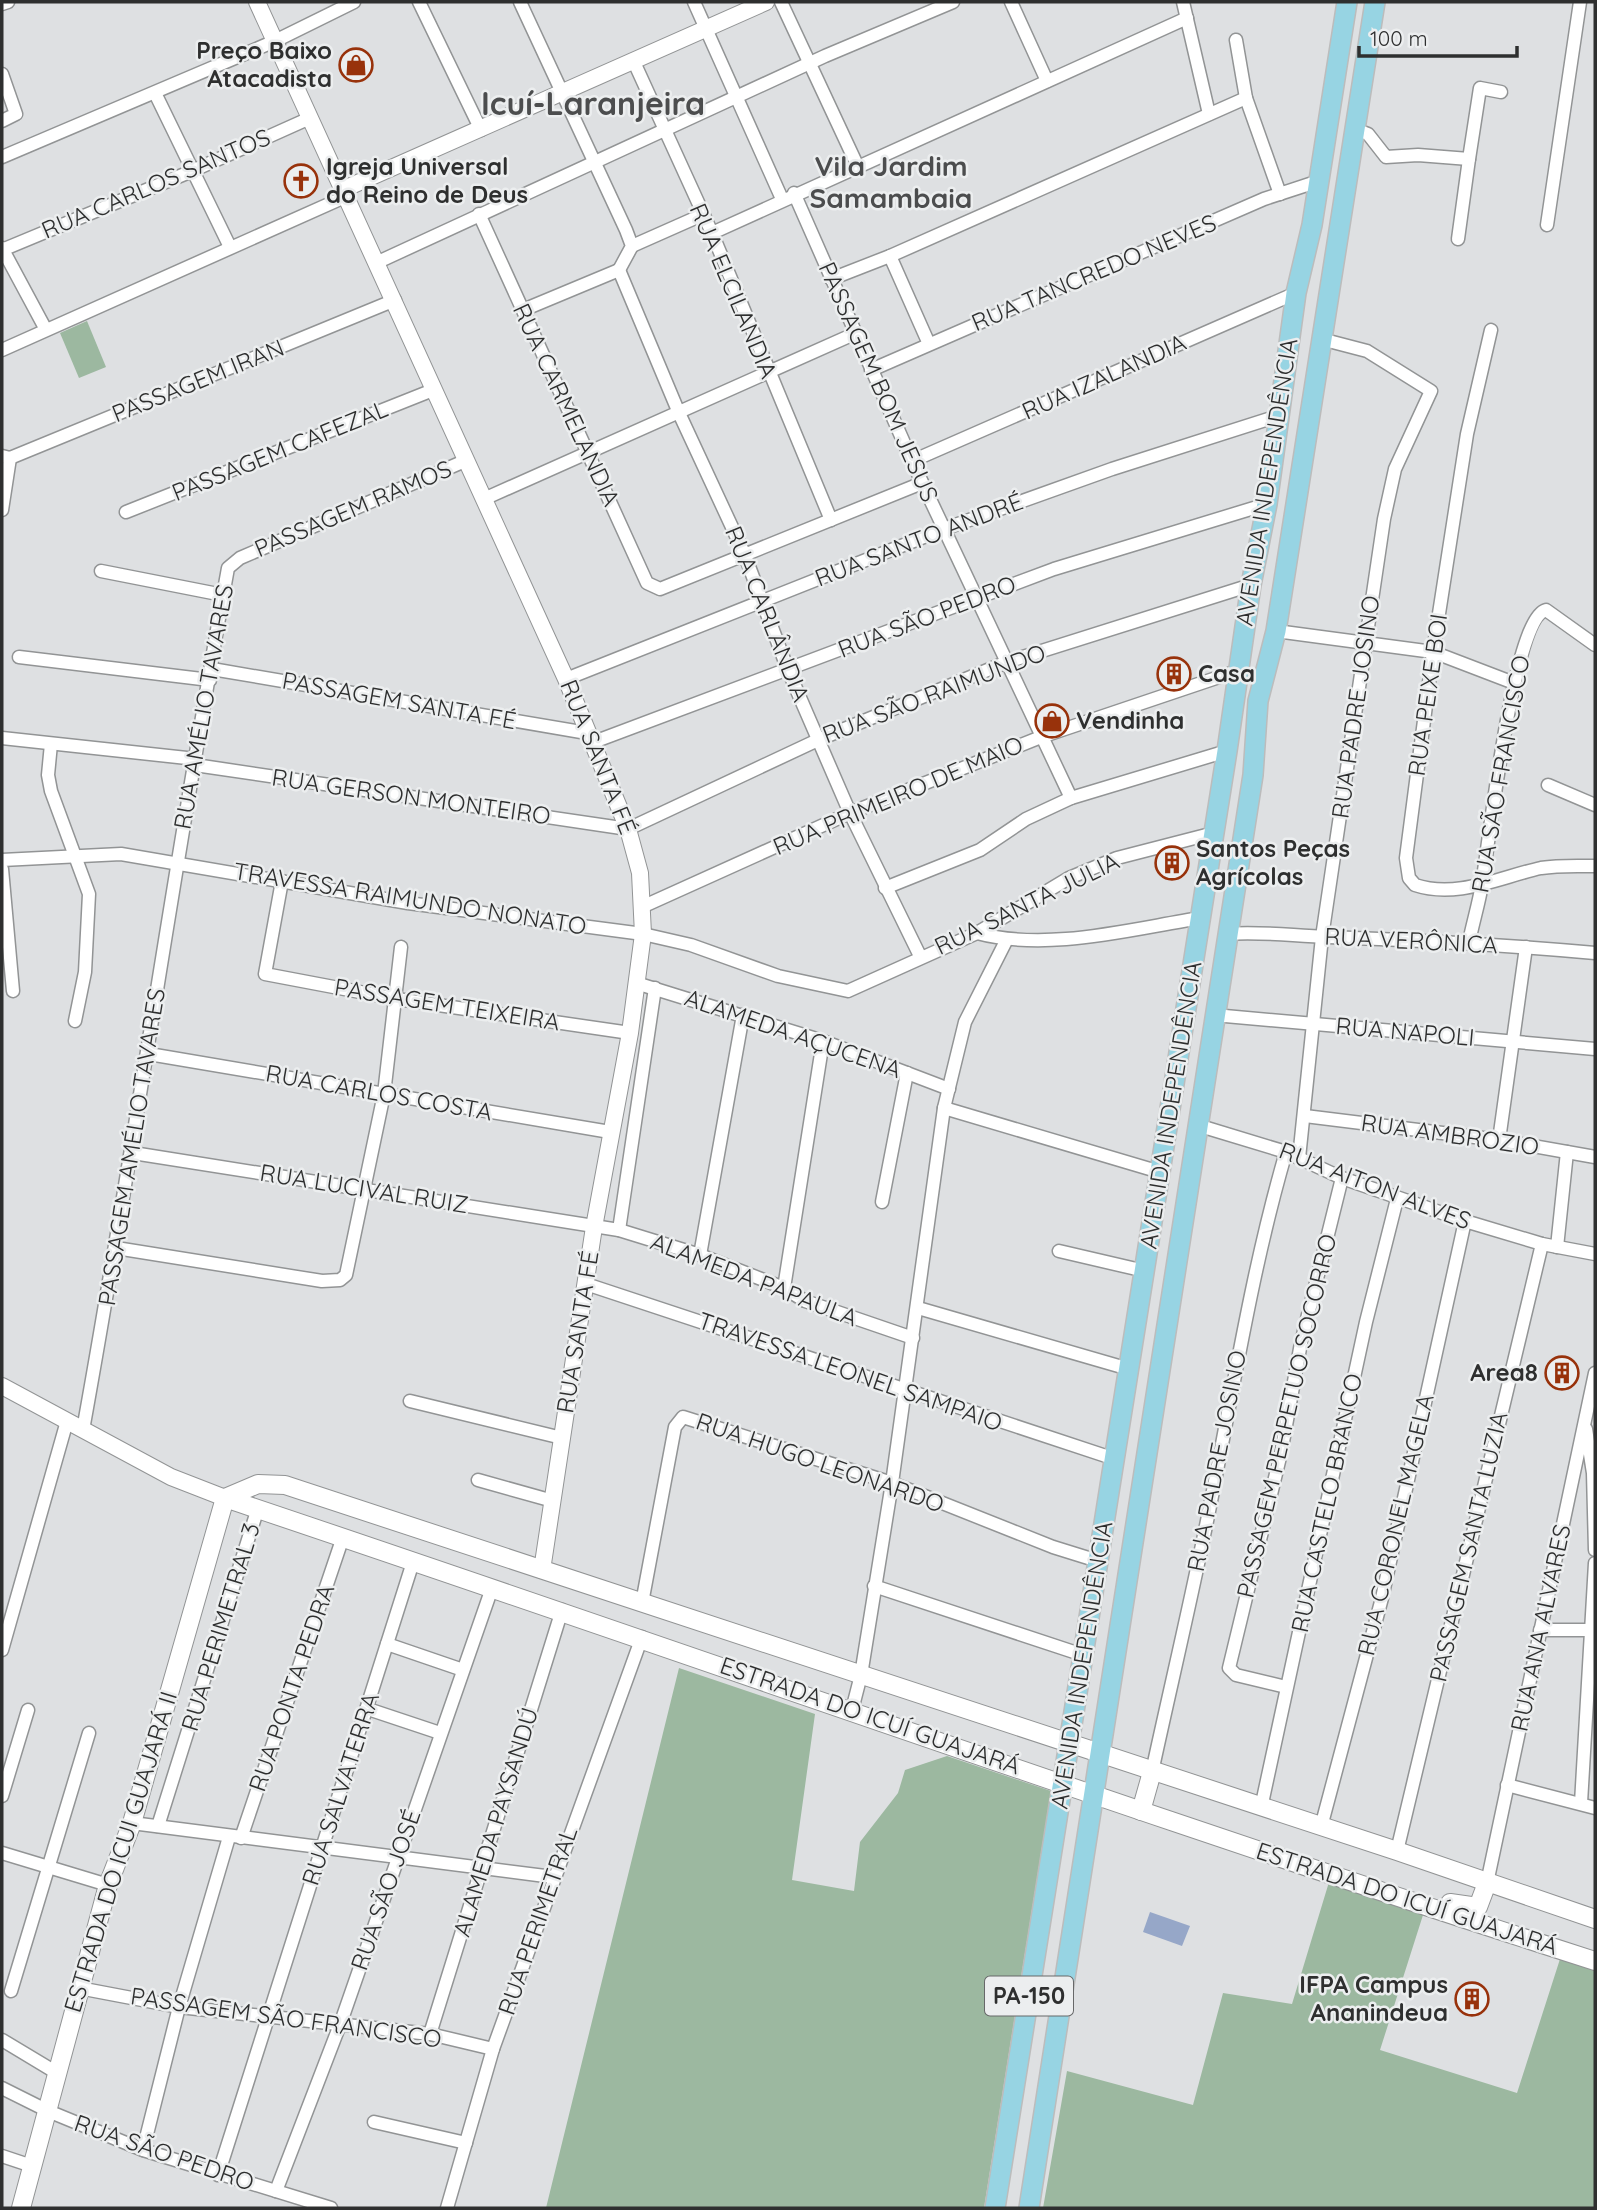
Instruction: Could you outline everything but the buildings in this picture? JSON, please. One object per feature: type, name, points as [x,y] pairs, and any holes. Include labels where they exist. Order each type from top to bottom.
[{"type":"main road","name":"AVENIDA INDEPENDÊNCIA","points":[[995,2208],[1201,918],[1237,671],[1267,504],[1296,293],[1312,225],[1347,2]]},
{"type":"main road","name":"AVENIDA INDEPENDÊNCIA","points":[[1029,2208],[1095,1796],[1133,1531],[1226,934],[1253,775],[1258,701],[1276,631],[1375,2]]},
{"type":"main road","points":[[1312,225],[1339,229]]},
{"type":"main road","name":"ESTRADA DO ICUÍ GUAJARÁ","points":[[225,1497],[258,1484],[285,1485],[1397,1851],[1595,1919]]},
{"type":"main road","points":[[258,1508],[259,1498],[271,1484]]},
{"type":"main road","name":"ESTRADA DO ICUÍ GUAJARÁ","points":[[225,1497],[642,1637],[1095,1796],[1595,1961]]},
{"type":"main road","name":"ESTRADA DO ICUI GUAJARÁ II","points":[[21,2208],[108,1885],[132,1823],[225,1497]]},
{"type":"main road","points":[[1105,1522],[1133,1531]]},
{"type":"main road","points":[[1141,1811],[1152,1772]]},
{"type":"main road","points":[[1443,1911],[1451,1901],[1478,1907],[1486,1883]]},
{"type":"main road","points":[[1027,2004],[1028,2014],[1034,2019],[1057,2025]]},
{"type":"street","points":[[2,4],[8,2]]},
{"type":"street","name":"RUA SANTA FÉ","points":[[257,2],[378,262],[433,390],[486,498],[566,679],[636,852],[644,906],[643,934],[630,1033],[594,1227],[542,1570]]},
{"type":"street","points":[[2,157],[275,41],[354,2]]},
{"type":"street","points":[[419,2],[481,130]]},
{"type":"street","points":[[520,2],[632,246]]},
{"type":"street","name":"PASSAGEM BOM JESUS","points":[[694,2],[736,97],[831,279],[922,483],[1009,662],[1071,798]]},
{"type":"street","points":[[2,350],[561,93],[766,2]]},
{"type":"street","points":[[781,2],[858,167]]},
{"type":"street","points":[[378,262],[808,64],[953,2]]},
{"type":"street","points":[[1011,2],[1047,81]]},
{"type":"street","points":[[1183,2],[1209,114]]},
{"type":"street","points":[[1547,225],[1580,2]]},
{"type":"street","points":[[712,233],[788,196],[1187,18]]},
{"type":"street","points":[[1236,40],[1246,98],[1280,194]]},
{"type":"street","name":"RUA ELCILANDIA","points":[[634,62],[712,233],[831,520]]},
{"type":"street","points":[[2,74],[16,114],[2,121]]},
{"type":"street","points":[[1458,239],[1480,88],[1501,92]]},
{"type":"street","points":[[155,93],[230,247]]},
{"type":"street","points":[[831,279],[890,256],[1246,98]]},
{"type":"street","name":"RUA CARLOS SANTOS","points":[[2,249],[192,171],[310,118]]},
{"type":"street","points":[[1355,128],[1368,134],[1386,157],[1418,155],[1469,159]]},
{"type":"street","name":"RUA TANCREDO NEVES","points":[[871,370],[1280,194],[1319,181]]},
{"type":"street","name":"RUA CARMELANDIA","points":[[479,214],[647,583],[660,589],[744,553]]},
{"type":"street","points":[[523,310],[619,270],[632,246],[702,215]]},
{"type":"street","points":[[2,249],[46,328]]},
{"type":"street","points":[[890,256],[929,344]]},
{"type":"street","name":"RUA CARLÂNDIA","points":[[619,270],[679,413],[744,553],[788,670],[820,738],[850,813],[920,956]]},
{"type":"street","name":"RUA IZALANDIA","points":[[912,461],[1296,293]]},
{"type":"street","name":"PASSAGEM IRAN","points":[[6,457],[395,300]]},
{"type":"street","name":"RUA PEIXE BOI","points":[[1491,330],[1467,434],[1433,652],[1406,869],[1415,885],[1427,889],[1462,890],[1555,866],[1595,866]]},
{"type":"street","points":[[486,498],[855,334]]},
{"type":"street","name":"RUA PADRE JOSINO","points":[[1299,1158],[1322,937],[1391,484],[1431,391],[1367,351],[1321,339]]},
{"type":"street","name":"PASSAGEM CAFEZAL","points":[[126,512],[433,390]]},
{"type":"street","name":"RUA SANTO ANDRÉ","points":[[566,679],[944,529],[1112,469],[1278,416]]},
{"type":"street","points":[[2,510],[6,457]]},
{"type":"street","name":"PASSAGEM RAMOS","points":[[240,558],[467,460]]},
{"type":"street","points":[[744,553],[922,483]]},
{"type":"street","name":"RUA SÃO PEDRO","points":[[589,738],[788,670],[1054,569],[1267,504]]},
{"type":"street","name":"RUA AMÉLIO TAVARES","points":[[177,862],[228,568],[240,558]]},
{"type":"street","points":[[101,571],[223,595]]},
{"type":"street","name":"RUA SÃO RAIMUNDO","points":[[628,829],[820,738],[1009,662],[1251,586]]},
{"type":"street","name":"RUA SÃO FRANCISCO","points":[[1469,942],[1482,884],[1514,683],[1535,618],[1542,610],[1551,613],[1595,645]]},
{"type":"street","points":[[1276,631],[1433,652],[1514,683]]},
{"type":"street","name":"PASSAGEM SANTA FÉ","points":[[19,657],[211,674],[589,738]]},
{"type":"street","name":"RUA PRIMEIRO DE MAIO","points":[[644,906],[850,813],[1041,737],[1237,671]]},
{"type":"street","name":"RUA GERSON MONTEIRO","points":[[2,738],[196,762],[628,829]]},
{"type":"street","points":[[51,744],[48,775],[51,791],[89,894],[86,972],[75,1021]]},
{"type":"street","points":[[885,888],[980,850],[1026,818],[1071,798],[1227,751]]},
{"type":"street","points":[[1548,785],[1595,805]]},
{"type":"street","name":"RUA SANTA JULIA","points":[[643,934],[691,945],[778,976],[848,991],[920,956],[977,933],[1069,878],[1117,858],[1214,833]]},
{"type":"street","name":"TRAVESSA RAIMUNDO NONATO","points":[[2,860],[76,854],[121,854],[408,903],[643,934]]},
{"type":"street","name":"PASSAGEM AMÉLIO TAVARES","points":[[83,1430],[133,1153],[177,862]]},
{"type":"street","points":[[2,869],[13,991]]},
{"type":"street","name":"PASSAGEM TEIXEIRA","points":[[282,881],[265,974],[397,999],[630,1033]]},
{"type":"street","points":[[977,933],[1006,941],[1055,939],[1201,918]]},
{"type":"street","name":"RUA VERÔNICA","points":[[1226,934],[1255,931],[1322,937],[1469,942],[1595,953]]},
{"type":"street","points":[[852,1710],[861,1675],[892,1483],[944,1108],[965,1022],[1006,941]]},
{"type":"street","points":[[116,1248],[322,1281],[340,1280],[346,1275],[384,1094],[401,947]]},
{"type":"street","points":[[1499,1140],[1526,947]]},
{"type":"street","name":"ALAMEDA AÇUCENA","points":[[636,983],[823,1041],[948,1090]]},
{"type":"street","points":[[619,1230],[656,988]]},
{"type":"street","name":"RUA NAPOLI","points":[[1214,1014],[1595,1049]]},
{"type":"street","points":[[700,1255],[743,1015]]},
{"type":"street","points":[[784,1288],[823,1041]]},
{"type":"street","name":"RUA CARLOS COSTA","points":[[149,1054],[610,1132]]},
{"type":"street","points":[[882,1202],[907,1073]]},
{"type":"street","points":[[944,1108],[1160,1172]]},
{"type":"street","name":"RUA AMBROZIO","points":[[1305,1116],[1499,1140],[1595,1157]]},
{"type":"street","name":"RUA AITON ALVES","points":[[1197,1125],[1286,1152],[1342,1178],[1465,1222],[1542,1244],[1595,1254]]},
{"type":"street","name":"RUA PADRE JOSINO","points":[[1152,1772],[1212,1496],[1239,1348],[1268,1213],[1286,1152]]},
{"type":"street","points":[[1557,1247],[1567,1152]]},
{"type":"street","name":"RUA LUCIVAL RUIZ","points":[[133,1153],[594,1227]]},
{"type":"street","name":"PASSAGEM PERPETUO SOCORRO","points":[[1286,1687],[1236,1675],[1229,1668],[1281,1453],[1301,1343],[1342,1178]]},
{"type":"street","name":"RUA CASTELO BRANCO","points":[[1261,1808],[1380,1258],[1397,1199]]},
{"type":"street","name":"RUA CORONEL MAGELA","points":[[1321,1827],[1382,1598],[1465,1222]]},
{"type":"street","name":"ALAMEDA PAPAULA","points":[[594,1227],[619,1230],[700,1255],[784,1288],[805,1301],[913,1338]]},
{"type":"street","name":"PASSAGEM SANTA LUZIA","points":[[1397,1851],[1542,1244]]},
{"type":"street","points":[[1059,1251],[1145,1271]]},
{"type":"street","name":"TRAVESSA LEONEL SAMPAIO","points":[[586,1284],[1115,1459]]},
{"type":"street","points":[[918,1308],[1129,1369]]},
{"type":"street","name":"RUA ANA ALVARES","points":[[1486,1883],[1595,1373]]},
{"type":"street","name":"ESTRADA DO ICUÍ GUAJARÁ","points":[[2,1385],[171,1478],[225,1497]]},
{"type":"street","points":[[410,1401],[562,1438]]},
{"type":"street","name":"RUA HUGO LEONARDO","points":[[642,1603],[675,1427],[683,1417],[892,1483],[1054,1547],[1098,1561]]},
{"type":"street","points":[[2,1650],[67,1422]]},
{"type":"street","points":[[1585,1422],[1594,1473],[1595,1550]]},
{"type":"street","points":[[1574,1471],[1594,1473]]},
{"type":"street","points":[[478,1480],[553,1501]]},
{"type":"street","name":"RUA PERIMETRAL 3","points":[[158,1826],[258,1508]]},
{"type":"street","name":"RUA PONTA PEDRA","points":[[143,2150],[179,2007],[235,1837],[343,1537]]},
{"type":"street","name":"RUA SALVATERRA","points":[[218,2175],[413,1562]]},
{"type":"street","points":[[1581,1803],[1588,1723],[1595,1563]]},
{"type":"street","points":[[874,1586],[1083,1655]]},
{"type":"street","name":"RUA SÃO JOSÉ","points":[[276,2191],[341,2022],[492,1588]]},
{"type":"street","name":"ALAMEDA PAYSANDÚ","points":[[430,2034],[562,1610]]},
{"type":"street","points":[[1541,1630],[1592,1630]]},
{"type":"street","name":"RUA PERIMETRAL","points":[[447,2208],[493,2049],[552,1877],[642,1637]]},
{"type":"street","points":[[387,1644],[463,1671]]},
{"type":"street","points":[[368,1709],[440,1733]]},
{"type":"street","points":[[2,1796],[28,1710]]},
{"type":"street","points":[[11,1991],[89,1733]]},
{"type":"street","points":[[1507,1785],[1595,1808]]},
{"type":"street","points":[[132,1823],[399,1855],[552,1877]]},
{"type":"street","points":[[2,1853],[108,1885]]},
{"type":"street","name":"PASSAGEM SÃO FRANCISCO","points":[[79,1988],[179,2007],[341,2022],[430,2034],[493,2049]]},
{"type":"street","points":[[2,2040],[57,2073]]},
{"type":"street","name":"RUA SÃO PEDRO","points":[[2,2088],[48,2111],[143,2150],[331,2208]]},
{"type":"street","points":[[374,2122],[466,2143]]},
{"type":"street","points":[[2,2156],[32,2166]]},
{"type":"green space","points":[[87,321],[106,367],[79,378],[60,333]]},
{"type":"green space","points":[[679,1668],[815,1714],[792,1880],[854,1891],[860,1842],[898,1793],[905,1770],[947,1756],[1051,1791],[984,2208],[546,2208]]},
{"type":"green space","points":[[1329,1882],[1423,1915],[1380,2050],[1517,2093],[1560,1959],[1595,1969],[1595,2208],[1043,2208],[1067,2071],[1193,2105],[1223,1993],[1292,2004]]},
{"type":"water","points":[[1150,1912],[1190,1926],[1182,1946],[1143,1932]]},
{"type":"place","name":"Preço Baixo Atacadista","points":[[356,65]]},
{"type":"place","name":"Igreja Universal do Reino de Deus","points":[[301,181]]},
{"type":"place","name":"Casa","points":[[1174,674]]},
{"type":"place","name":"Vendinha","points":[[1052,721]]},
{"type":"place","name":"Santos Peças Agrícolas","points":[[1172,863]]},
{"type":"place","name":"Area8","points":[[1562,1373]]},
{"type":"place","name":"IFPA Campus Ananindeua","points":[[1472,1999]]},
{"type":"district","name":"Icuí-Laranjeira","points":[[593,104]]},
{"type":"district","name":"Vila Jardim Samambaia","points":[[891,182]]}]
